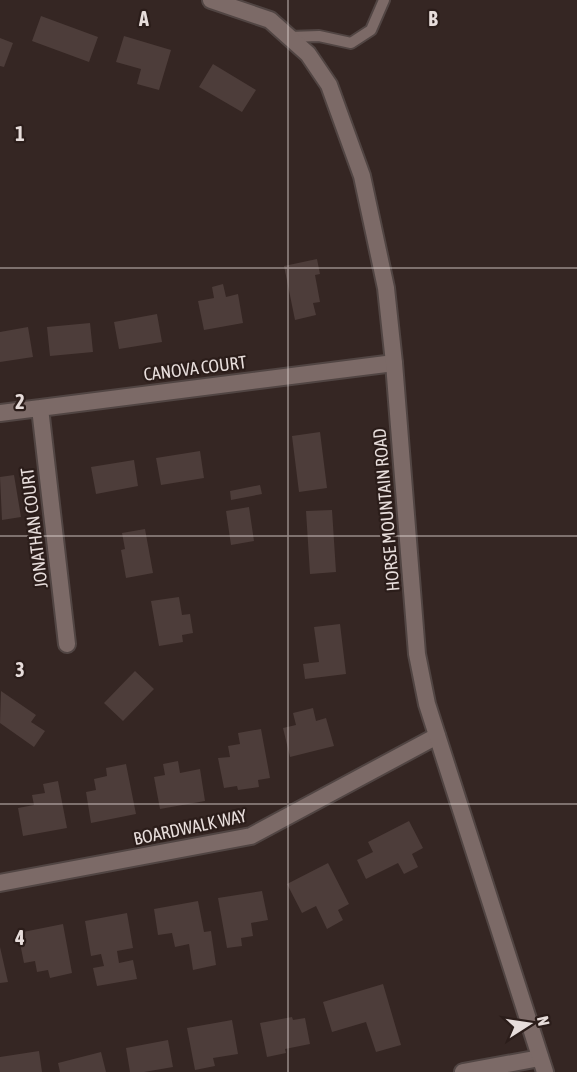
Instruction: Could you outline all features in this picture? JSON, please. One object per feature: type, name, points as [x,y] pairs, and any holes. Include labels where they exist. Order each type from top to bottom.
[{"type":"street","name":"HORSE MOUNTAIN ROAD","points":[[211,0],[270,20],[308,54],[329,85],[362,176],[386,288],[417,654],[427,704],[543,1065]]},
{"type":"street","name":"CANOVA COURT","points":[[0,413],[394,363]]},
{"type":"street","name":"JONATHAN COURT","points":[[40,408],[67,644]]},
{"type":"street","name":"BOARDWALK WAY","points":[[0,883],[251,836],[437,736]]},
{"type":"street","points":[[463,1072],[543,1065]]},
{"type":"lane","points":[[289,37],[319,36],[351,43],[371,30],[384,0]]},
{"type":"building","points":[[41,16],[98,37],[89,62],[32,41]]},
{"type":"building","points":[[124,36],[171,50],[159,90],[137,84],[141,69],[116,62]]},
{"type":"building","points":[[0,38],[13,43],[4,67],[0,66]]},
{"type":"building","points":[[213,64],[256,90],[242,112],[199,87]]},
{"type":"building","points":[[317,259],[320,274],[315,275],[320,302],[313,303],[316,315],[295,320],[284,266]]},
{"type":"building","points":[[223,284],[226,297],[238,294],[243,323],[204,330],[198,301],[214,298],[212,287]]},
{"type":"building","points":[[157,314],[162,342],[119,349],[114,322]]},
{"type":"building","points":[[90,323],[93,352],[50,356],[47,327]]},
{"type":"building","points":[[28,327],[33,357],[0,362],[0,332]]},
{"type":"building","points":[[320,432],[327,488],[299,492],[292,436]]},
{"type":"building","points":[[200,451],[204,478],[161,485],[156,458]]},
{"type":"building","points":[[134,460],[138,486],[96,494],[91,467]]},
{"type":"building","points":[[14,475],[21,517],[2,520],[0,477]]},
{"type":"building","points":[[260,485],[262,494],[231,500],[230,491]]},
{"type":"building","points":[[249,507],[254,541],[231,545],[226,511]]},
{"type":"building","points":[[332,510],[336,572],[310,574],[306,511]]},
{"type":"building","points":[[145,529],[153,573],[126,578],[121,550],[125,549],[122,533]]},
{"type":"building","points":[[179,597],[182,615],[190,614],[193,633],[182,635],[183,642],[159,646],[151,601]]},
{"type":"building","points":[[340,624],[346,674],[305,679],[303,664],[319,662],[314,627]]},
{"type":"building","points":[[135,671],[154,689],[123,721],[104,703]]},
{"type":"building","points":[[1,691],[36,715],[31,722],[45,731],[34,747],[0,723]]},
{"type":"building","points":[[313,708],[316,721],[326,718],[334,746],[290,757],[283,728],[296,725],[293,713]]},
{"type":"building","points":[[261,729],[270,778],[258,780],[259,787],[238,790],[237,786],[224,788],[218,758],[230,757],[228,746],[240,744],[238,733]]},
{"type":"building","points":[[178,761],[180,773],[200,769],[205,801],[160,809],[154,777],[165,775],[163,764]]},
{"type":"building","points":[[126,764],[136,814],[91,823],[86,792],[96,790],[94,779],[107,776],[106,768]]},
{"type":"building","points":[[58,781],[67,828],[23,836],[18,808],[34,805],[32,795],[45,793],[43,784]]},
{"type":"building","points":[[409,821],[423,848],[412,854],[418,867],[404,874],[398,863],[366,879],[357,860],[373,852],[368,842]]},
{"type":"building","points":[[328,863],[349,904],[338,910],[343,920],[327,929],[316,906],[302,913],[287,884]]},
{"type":"building","points":[[262,891],[268,920],[251,923],[253,936],[241,938],[242,946],[227,948],[218,898]]},
{"type":"building","points":[[198,901],[204,932],[211,931],[216,965],[193,970],[189,944],[175,947],[172,933],[158,935],[154,909]]},
{"type":"building","points":[[127,913],[133,948],[117,951],[119,963],[133,960],[137,979],[97,986],[93,968],[104,966],[101,954],[91,956],[85,921]]},
{"type":"building","points":[[63,924],[72,973],[50,978],[48,970],[37,972],[35,961],[24,963],[18,933]]},
{"type":"building","points":[[0,947],[8,982],[0,983]]},
{"type":"building","points":[[383,984],[401,1045],[376,1052],[366,1022],[332,1032],[323,1002]]},
{"type":"building","points":[[292,1017],[293,1020],[305,1018],[310,1044],[285,1049],[286,1053],[267,1057],[260,1023]]},
{"type":"building","points":[[232,1020],[238,1054],[213,1058],[215,1066],[195,1070],[187,1028]]},
{"type":"building","points":[[168,1040],[173,1067],[130,1072],[126,1048]]},
{"type":"building","points":[[39,1051],[42,1072],[0,1072],[0,1057]]},
{"type":"building","points":[[101,1052],[106,1072],[60,1072],[58,1063]]}]
